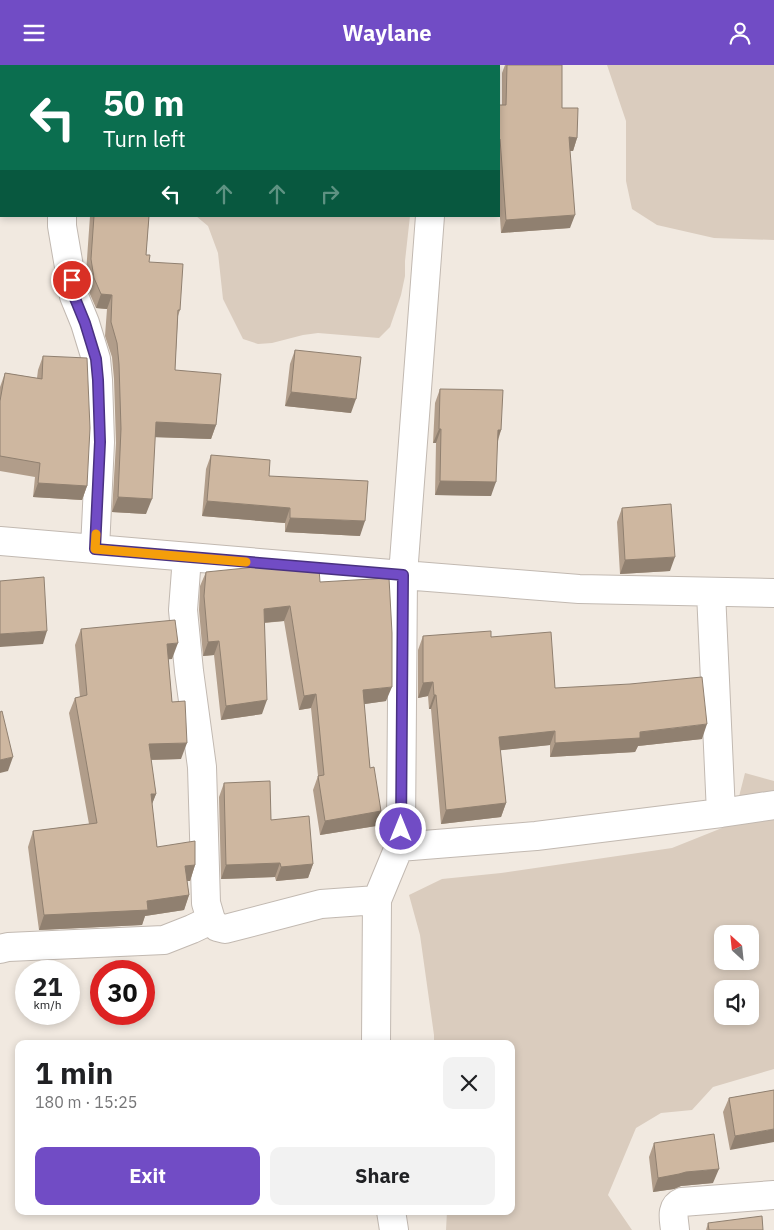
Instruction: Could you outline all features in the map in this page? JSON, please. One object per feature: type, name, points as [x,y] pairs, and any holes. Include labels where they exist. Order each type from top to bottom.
[{"type":"street","points":[[62,217],[74,296],[96,359],[100,442],[95,549]]},
{"type":"street","points":[[376,1040],[377,900],[399,847],[401,829],[403,575],[430,217]]},
{"type":"street","points":[[0,541],[579,589],[774,593]]},
{"type":"street","points":[[187,557],[183,610],[202,767],[206,903],[211,920],[217,927],[225,929],[321,904],[377,900]]},
{"type":"street","points":[[711,592],[721,813]]},
{"type":"street","points":[[399,847],[536,837],[774,805]]},
{"type":"street","points":[[0,949],[8,947],[164,940],[211,920]]},
{"type":"street","points":[[675,1230],[674,1211],[678,1203],[774,1195]]},
{"type":"street","points":[[392,1215],[394,1230]]},
{"type":"shaded area","points":[[607,65],[774,65],[774,240],[714,238],[657,225],[632,209],[626,181],[626,121]]},
{"type":"shaded area","points":[[197,217],[410,217],[405,276],[401,295],[390,327],[379,338],[318,333],[272,343],[258,344],[243,339],[223,299],[218,253],[208,226]]},
{"type":"shaded area","points":[[745,773],[774,781],[774,1069],[713,1087],[692,1110],[661,1113],[636,1128],[608,1195],[632,1230],[446,1230],[447,1215],[515,1215],[515,1040],[434,1040],[420,935],[409,895],[442,879],[501,873],[672,848],[732,824]]},
{"type":"building","points":[[507,65],[562,65],[562,108],[578,108],[577,138],[569,137],[575,215],[506,220],[500,139],[500,105],[506,105]]},
{"type":"building","points":[[94,217],[149,217],[146,255],[150,255],[149,262],[183,264],[180,310],[178,310],[175,370],[221,374],[216,425],[156,422],[152,499],[118,497],[121,429],[119,364],[117,343],[111,322],[112,295],[101,294],[94,278],[91,259]]},
{"type":"building","points":[[295,350],[361,357],[356,399],[291,392]]},
{"type":"building","points":[[43,356],[87,358],[90,428],[87,486],[38,483],[40,463],[0,456],[0,401],[5,373],[42,379]]},
{"type":"building","points":[[440,389],[503,390],[501,430],[498,430],[496,482],[440,481]]},
{"type":"building","points":[[211,455],[270,460],[269,476],[368,481],[365,521],[290,518],[290,508],[207,501]]},
{"type":"building","points":[[671,504],[675,557],[625,560],[622,508]]},
{"type":"building","points":[[276,565],[319,569],[320,582],[389,578],[392,687],[363,690],[370,768],[374,767],[381,811],[325,821],[318,776],[324,775],[316,694],[304,696],[290,606],[264,609],[267,700],[226,706],[219,641],[208,642],[204,596],[206,572]]},
{"type":"building","points":[[44,577],[47,631],[0,634],[0,581]]},
{"type":"building","points":[[175,620],[178,643],[167,644],[172,702],[185,701],[187,743],[149,744],[156,794],[151,794],[157,847],[195,841],[195,865],[185,866],[189,895],[147,901],[148,910],[44,915],[33,831],[97,823],[75,698],[87,695],[81,629]]},
{"type":"building","points":[[491,631],[491,637],[551,632],[555,688],[630,684],[702,677],[707,724],[640,732],[640,738],[555,743],[555,731],[499,737],[506,803],[446,810],[436,695],[434,695],[433,682],[423,683],[423,636]]},
{"type":"building","points":[[2,711],[13,757],[0,760],[0,712]]},
{"type":"building","points":[[270,781],[271,820],[309,816],[313,864],[281,867],[280,863],[226,865],[224,783]]},
{"type":"building","points":[[774,1090],[774,1129],[735,1136],[729,1098]]},
{"type":"building","points":[[714,1134],[719,1169],[686,1172],[658,1178],[654,1143]]},
{"type":"building","points":[[762,1216],[763,1230],[709,1230],[708,1223]]},
{"type":"slow traffic","points":[[96,534],[95,549],[246,562]]},
{"type":"route","points":[[72,280],[74,296],[96,359],[98,380],[100,442],[95,549],[403,575],[401,829]]}]
